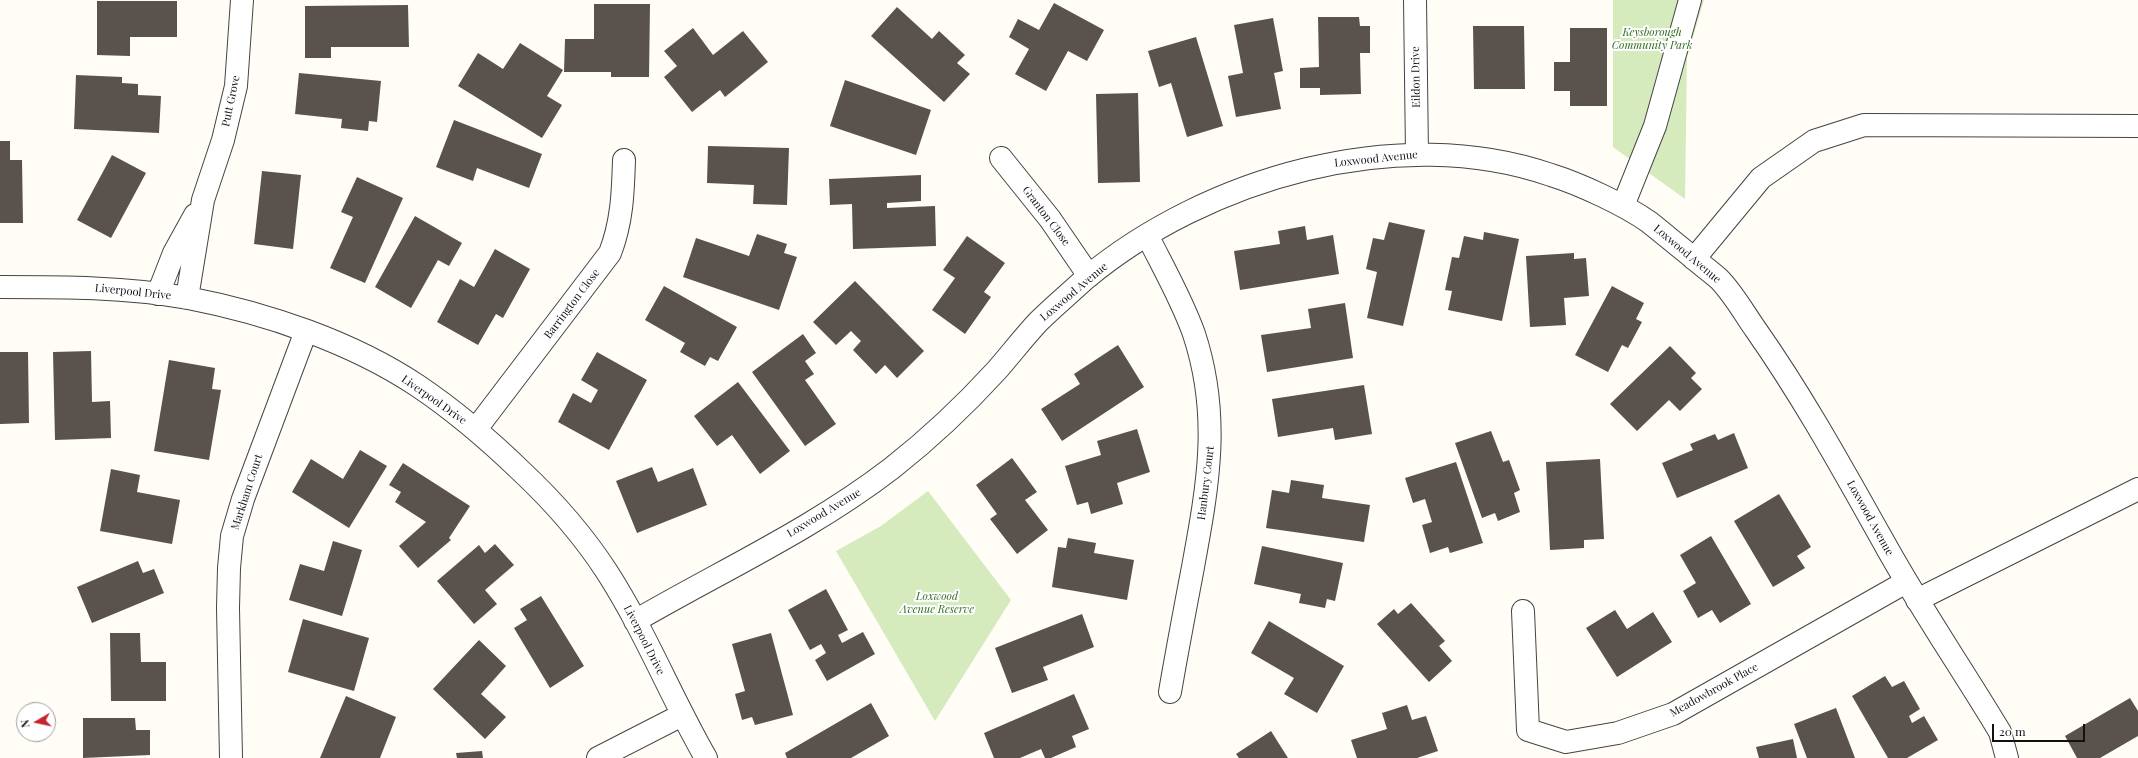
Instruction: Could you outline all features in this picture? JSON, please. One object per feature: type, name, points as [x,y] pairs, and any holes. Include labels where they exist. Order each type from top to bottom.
[{"type":"street","name":"Putt Grove","points":[[188,298],[203,200],[223,140],[236,86],[242,0]]},
{"type":"street","name":"Eildon Drive","points":[[1415,0],[1417,154]]},
{"type":"street","points":[[1623,206],[1656,126],[1690,0]]},
{"type":"street","points":[[1694,259],[1761,178],[1814,141],[1864,124],[2138,126]]},
{"type":"street","name":"Loxwood Avenue","points":[[636,620],[842,505],[895,466],[945,422],[996,371],[1040,320],[1089,276],[1147,235],[1198,207],[1254,185],[1294,172],[1333,163],[1417,154],[1469,158],[1521,166],[1554,175],[1623,206],[1647,221],[1722,281],[1769,348],[1816,423],[1911,591],[2000,732],[2007,758]]},
{"type":"street","name":"Granton Close","points":[[1001,158],[1050,219],[1089,276]]},
{"type":"street","name":"Barrington Close","points":[[476,429],[610,253],[618,232],[623,204],[624,160]]},
{"type":"street","name":"Putt Grove","points":[[158,294],[174,253],[203,200]]},
{"type":"street","name":"Hanbury Court","points":[[1147,235],[1181,303],[1194,334],[1203,369],[1211,442],[1205,502],[1170,692]]},
{"type":"street","name":"Liverpool Drive","points":[[0,287],[126,290],[188,298],[244,311],[306,331],[366,357],[417,386],[476,429],[553,502],[607,571],[636,620],[682,715],[706,758]]},
{"type":"street","name":"Markham Court","points":[[231,758],[228,608],[229,568],[232,536],[243,499],[306,331]]},
{"type":"street","points":[[1911,591],[2138,489]]},
{"type":"street","name":"Meadowbrook Place","points":[[1523,611],[1528,730],[1566,742],[1618,733],[1673,714],[1911,591]]},
{"type":"street","points":[[598,758],[682,715]]},
{"type":"green space","name":"Keysborough Community Park","points":[[1613,0],[1704,0],[1687,57],[1685,199],[1613,147]]},
{"type":"green space","name":"Loxwood Avenue Reserve","points":[[928,491],[1011,600],[935,721],[836,551],[881,526]]},
{"type":"building","points":[[97,1],[177,1],[177,37],[130,37],[130,56],[97,55]]},
{"type":"building","points":[[1054,3],[1104,30],[1087,61],[1068,51],[1046,91],[1015,74],[1029,49],[1009,37],[1018,19],[1039,30]]},
{"type":"building","points":[[594,4],[650,4],[649,77],[611,77],[611,72],[564,72],[565,39],[594,39]]},
{"type":"building","points":[[408,5],[409,47],[331,47],[331,58],[305,58],[305,6]]},
{"type":"building","points":[[897,7],[932,39],[939,31],[965,55],[957,63],[970,74],[944,102],[871,36]]},
{"type":"building","points":[[1318,17],[1359,17],[1360,26],[1370,26],[1370,53],[1360,53],[1361,94],[1320,95],[1320,88],[1300,88],[1300,68],[1319,67]]},
{"type":"building","points":[[1273,18],[1283,71],[1274,73],[1281,109],[1236,117],[1228,76],[1243,73],[1234,25]]},
{"type":"building","points":[[1473,26],[1524,26],[1525,89],[1474,89]]},
{"type":"building","points":[[693,28],[713,55],[743,31],[768,62],[725,97],[720,90],[692,112],[664,77],[677,66],[664,51]]},
{"type":"building","points":[[1570,28],[1607,28],[1607,106],[1570,106],[1570,91],[1554,91],[1554,62],[1570,62]]},
{"type":"building","points":[[1196,37],[1223,126],[1187,137],[1171,83],[1159,87],[1148,51]]},
{"type":"building","points":[[520,43],[563,70],[547,96],[562,105],[542,138],[458,86],[478,53],[503,69]]},
{"type":"building","points":[[299,73],[381,81],[377,122],[369,121],[368,131],[341,128],[342,119],[295,114]]},
{"type":"building","points":[[76,75],[122,77],[122,83],[138,84],[138,95],[161,96],[159,133],[74,129]]},
{"type":"building","points":[[845,80],[931,110],[916,155],[830,126]]},
{"type":"building","points":[[1138,93],[1140,182],[1098,183],[1096,94]]},
{"type":"building","points":[[454,120],[542,154],[529,188],[477,168],[473,181],[436,167]]},
{"type":"building","points":[[0,141],[10,141],[10,160],[22,160],[23,223],[0,223]]},
{"type":"building","points":[[708,146],[789,148],[787,205],[753,204],[754,185],[707,183]]},
{"type":"building","points":[[112,155],[146,173],[111,238],[77,220]]},
{"type":"building","points":[[262,171],[301,175],[293,249],[254,244]]},
{"type":"building","points":[[921,175],[921,201],[887,203],[887,208],[935,206],[936,246],[853,249],[852,204],[830,205],[829,179]]},
{"type":"building","points":[[357,177],[403,198],[365,283],[330,268],[353,217],[341,212]]},
{"type":"building","points":[[415,216],[462,243],[449,266],[438,260],[411,308],[375,287]]},
{"type":"building","points":[[1389,222],[1425,230],[1403,326],[1367,318],[1377,272],[1366,269],[1373,238],[1384,240]]},
{"type":"building","points":[[1305,226],[1307,240],[1333,235],[1339,274],[1240,290],[1234,251],[1280,244],[1278,231]]},
{"type":"building","points":[[1484,232],[1519,239],[1502,321],[1448,310],[1452,291],[1445,290],[1452,257],[1459,258],[1464,236],[1483,240]]},
{"type":"building","points":[[757,234],[787,244],[784,253],[797,257],[779,310],[683,277],[696,238],[749,256]]},
{"type":"building","points":[[967,236],[1005,263],[984,292],[991,297],[965,334],[932,310],[955,278],[943,270]]},
{"type":"building","points":[[495,249],[530,269],[503,318],[496,314],[478,345],[437,322],[460,279],[474,287]]},
{"type":"building","points":[[1574,253],[1574,259],[1586,258],[1589,296],[1564,298],[1566,325],[1530,327],[1526,256]]},
{"type":"building","points":[[855,281],[924,351],[897,378],[885,365],[876,374],[853,350],[861,341],[851,331],[836,345],[813,322]]},
{"type":"building","points":[[664,286],[737,327],[718,361],[710,357],[705,366],[680,352],[685,343],[645,320]]},
{"type":"building","points":[[1612,286],[1644,303],[1636,319],[1642,322],[1628,348],[1622,345],[1608,372],[1575,355]]},
{"type":"building","points":[[1345,303],[1353,358],[1267,372],[1261,335],[1311,328],[1308,309]]},
{"type":"building","points":[[803,334],[816,353],[805,361],[814,374],[805,380],[836,424],[805,446],[752,372]]},
{"type":"building","points":[[1118,345],[1144,387],[1062,441],[1041,409],[1080,384],[1074,374]]},
{"type":"building","points":[[1670,346],[1696,373],[1691,378],[1702,389],[1680,411],[1669,400],[1637,431],[1610,404]]},
{"type":"building","points":[[91,351],[92,402],[110,401],[111,438],[55,440],[53,352]]},
{"type":"building","points":[[0,352],[28,352],[29,423],[0,424]]},
{"type":"building","points":[[597,352],[647,380],[609,450],[558,422],[573,393],[591,403],[598,390],[581,380]]},
{"type":"building","points":[[169,360],[215,368],[212,389],[221,390],[209,460],[154,451]]},
{"type":"building","points":[[738,382],[790,451],[760,474],[732,435],[717,446],[694,416]]},
{"type":"building","points":[[1364,385],[1372,434],[1335,440],[1333,428],[1278,437],[1272,399]]},
{"type":"building","points":[[1137,429],[1150,472],[1117,483],[1123,504],[1091,514],[1088,502],[1077,505],[1065,466],[1101,455],[1097,441]]},
{"type":"building","points":[[1491,431],[1503,462],[1509,460],[1520,490],[1514,493],[1520,512],[1498,521],[1495,513],[1482,518],[1455,443]]},
{"type":"building","points":[[1734,433],[1748,468],[1677,498],[1662,463],[1693,450],[1690,444],[1715,434],[1718,440]]},
{"type":"building","points":[[360,450],[387,466],[349,528],[292,492],[311,459],[343,479]]},
{"type":"building","points":[[1012,458],[1037,492],[1025,500],[1048,530],[1017,554],[990,519],[997,514],[976,485]]},
{"type":"building","points":[[1600,459],[1604,539],[1584,540],[1584,548],[1550,550],[1546,462]]},
{"type":"building","points":[[1456,462],[1483,543],[1450,553],[1448,547],[1430,553],[1422,525],[1432,522],[1425,499],[1413,503],[1405,478]]},
{"type":"building","points":[[403,463],[470,506],[449,538],[451,540],[418,568],[399,546],[426,522],[395,502],[401,492],[389,485]]},
{"type":"building","points":[[652,467],[658,482],[693,468],[707,505],[637,533],[616,481]]},
{"type":"building","points":[[111,469],[140,475],[137,492],[180,500],[172,544],[100,531]]},
{"type":"building","points":[[1291,480],[1324,485],[1322,498],[1370,505],[1364,542],[1266,528],[1272,490],[1289,493]]},
{"type":"building","points":[[1779,494],[1811,547],[1797,556],[1805,568],[1773,587],[1734,521]]},
{"type":"building","points":[[1711,536],[1751,604],[1720,623],[1712,610],[1698,618],[1683,591],[1696,583],[1680,555]]},
{"type":"building","points":[[1068,538],[1096,543],[1094,553],[1134,560],[1127,600],[1052,587],[1058,547],[1066,548]]},
{"type":"building","points":[[333,541],[362,550],[342,616],[289,600],[300,564],[324,571]]},
{"type":"building","points":[[495,544],[514,565],[485,590],[497,604],[474,624],[437,581],[479,545],[485,553]]},
{"type":"building","points":[[1262,546],[1343,563],[1335,601],[1327,599],[1325,608],[1299,603],[1301,594],[1254,584]]},
{"type":"building","points":[[138,561],[143,573],[154,569],[164,593],[92,623],[77,587]]},
{"type":"building","points":[[826,589],[848,630],[838,635],[842,643],[863,632],[875,654],[827,681],[815,660],[826,653],[821,644],[810,650],[788,610]]},
{"type":"building","points":[[541,596],[584,666],[550,688],[514,628],[527,620],[520,609]]},
{"type":"building","points":[[1411,603],[1445,641],[1439,646],[1452,661],[1429,682],[1377,624],[1394,609],[1398,614]]},
{"type":"building","points":[[1615,610],[1627,629],[1653,612],[1672,642],[1617,677],[1586,628]]},
{"type":"building","points":[[1082,614],[1094,647],[1043,667],[1048,680],[1012,693],[995,648]]},
{"type":"building","points":[[303,619],[369,638],[354,691],[288,672]]},
{"type":"building","points":[[1269,621],[1344,666],[1317,713],[1284,694],[1294,678],[1251,653]]},
{"type":"building","points":[[110,633],[140,633],[141,662],[166,662],[166,701],[111,701]]},
{"type":"building","points":[[771,633],[793,715],[755,725],[752,717],[742,720],[735,694],[745,691],[732,644]]},
{"type":"building","points":[[479,640],[506,666],[481,694],[506,717],[485,739],[433,689]]},
{"type":"building","points":[[1885,676],[1892,687],[1904,681],[1920,709],[1909,716],[1912,723],[1924,716],[1938,740],[1907,758],[1888,758],[1852,696]]},
{"type":"building","points":[[1074,694],[1089,729],[1072,736],[1076,747],[1051,758],[1045,758],[1041,749],[1020,758],[994,758],[984,733]]},
{"type":"building","points":[[346,696],[396,717],[380,758],[320,758]]},
{"type":"building","points":[[2130,698],[2138,711],[2138,736],[2100,758],[2077,758],[2065,736]]},
{"type":"building","points":[[871,703],[889,736],[851,758],[787,758],[785,753]]},
{"type":"building","points":[[1407,705],[1412,720],[1426,716],[1438,751],[1417,758],[1357,758],[1351,740],[1387,729],[1382,713]]},
{"type":"building","points":[[1836,708],[1855,758],[1807,758],[1794,724]]},
{"type":"building","points":[[83,718],[135,718],[136,730],[150,730],[150,755],[83,758]]},
{"type":"building","points":[[1271,731],[1288,758],[1239,758],[1236,754]]},
{"type":"building","points":[[1793,739],[1797,758],[1759,758],[1756,747]]},
{"type":"building","points":[[482,751],[483,758],[457,758],[456,753]]}]
